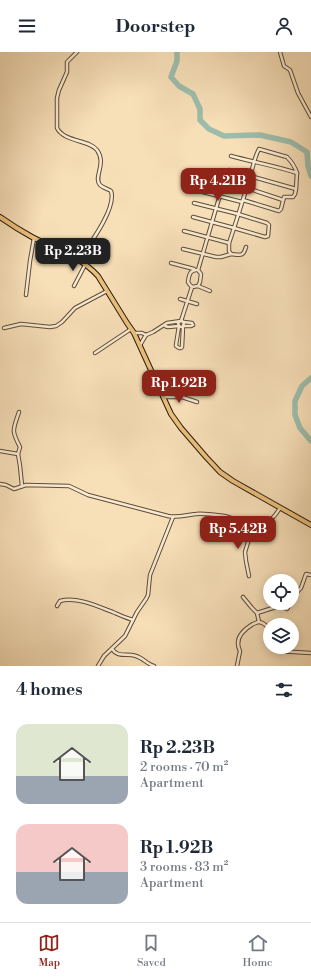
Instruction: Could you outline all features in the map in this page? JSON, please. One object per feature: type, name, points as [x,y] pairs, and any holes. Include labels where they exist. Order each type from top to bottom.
[{"type":"main road","points":[[0,217],[34,238],[69,254],[89,267],[98,276],[133,331],[171,414],[181,428],[220,472],[233,481],[311,525]]},
{"type":"street","points":[[77,52],[68,62],[67,72],[59,90],[57,98],[57,128],[62,134],[95,147],[101,157],[102,162],[98,182],[101,186],[111,191],[112,195],[107,216],[79,260]]},
{"type":"street","points":[[280,52],[284,66],[290,70],[298,93],[311,117]]},
{"type":"street","points":[[191,189],[242,201],[278,212],[281,209],[284,197],[293,197],[295,194],[297,173],[294,166],[287,157],[260,149],[258,150],[247,188],[242,201],[229,243],[229,251],[231,254]]},
{"type":"street","points":[[231,156],[297,173]]},
{"type":"street","points":[[192,287],[188,282],[191,271],[196,270],[203,254],[219,196],[228,170],[296,189]]},
{"type":"street","points":[[191,174],[224,180],[283,200]]},
{"type":"street","points":[[193,217],[266,238],[268,236],[268,223],[194,203]]},
{"type":"street","points":[[184,231],[229,243]]},
{"type":"street","points":[[26,295],[34,238]]},
{"type":"street","points":[[183,249],[219,257],[231,254],[243,254],[246,247]]},
{"type":"street","points":[[171,263],[200,271],[200,282],[198,286]]},
{"type":"street","points":[[74,286],[85,264]]},
{"type":"street","points":[[192,287],[198,286],[210,291]]},
{"type":"street","points":[[181,322],[184,324],[181,326],[176,344],[178,348],[182,347],[181,326],[181,322],[192,287]]},
{"type":"street","points":[[4,328],[21,324],[50,327],[56,326],[62,322],[75,308],[107,291]]},
{"type":"street","points":[[180,299],[197,304]]},
{"type":"street","points":[[140,345],[146,335],[167,324],[181,322],[193,324],[191,326],[165,326]]},
{"type":"street","points":[[95,353],[133,331],[146,335]]},
{"type":"street","points":[[163,397],[182,397],[197,402]]},
{"type":"street","points":[[19,412],[13,429],[14,435],[20,447],[18,454],[22,486]]},
{"type":"street","points":[[0,451],[18,454]]},
{"type":"street","points":[[0,484],[14,489],[26,485],[69,486],[88,495],[173,517],[184,517],[196,514],[225,516],[253,526],[262,525],[268,522],[274,517],[280,508]]},
{"type":"street","points":[[98,666],[104,656],[125,636],[147,597],[150,575],[173,517]]},
{"type":"street","points":[[249,576],[245,552],[253,526]]},
{"type":"street","points":[[299,590],[306,574],[311,575]]},
{"type":"street","points":[[243,597],[257,613],[259,622]]},
{"type":"street","points":[[57,606],[60,601],[64,600],[79,601],[95,605],[133,620]]},
{"type":"street","points":[[257,613],[266,610]]},
{"type":"street","points":[[259,622],[263,624]]},
{"type":"street","points":[[237,666],[240,651],[238,646],[240,636],[246,628],[259,622]]},
{"type":"street","points":[[112,649],[116,654],[136,656],[154,666]]},
{"type":"street","points":[[299,652],[311,652]]},
{"type":"waterway","points":[[177,52],[177,61],[171,77],[179,86],[193,94],[200,109],[200,120],[209,129],[224,136],[260,135],[291,142],[307,152],[308,166],[311,176]]},
{"type":"waterway","points":[[311,378],[302,386],[295,401],[295,415],[300,428],[311,441]]}]
